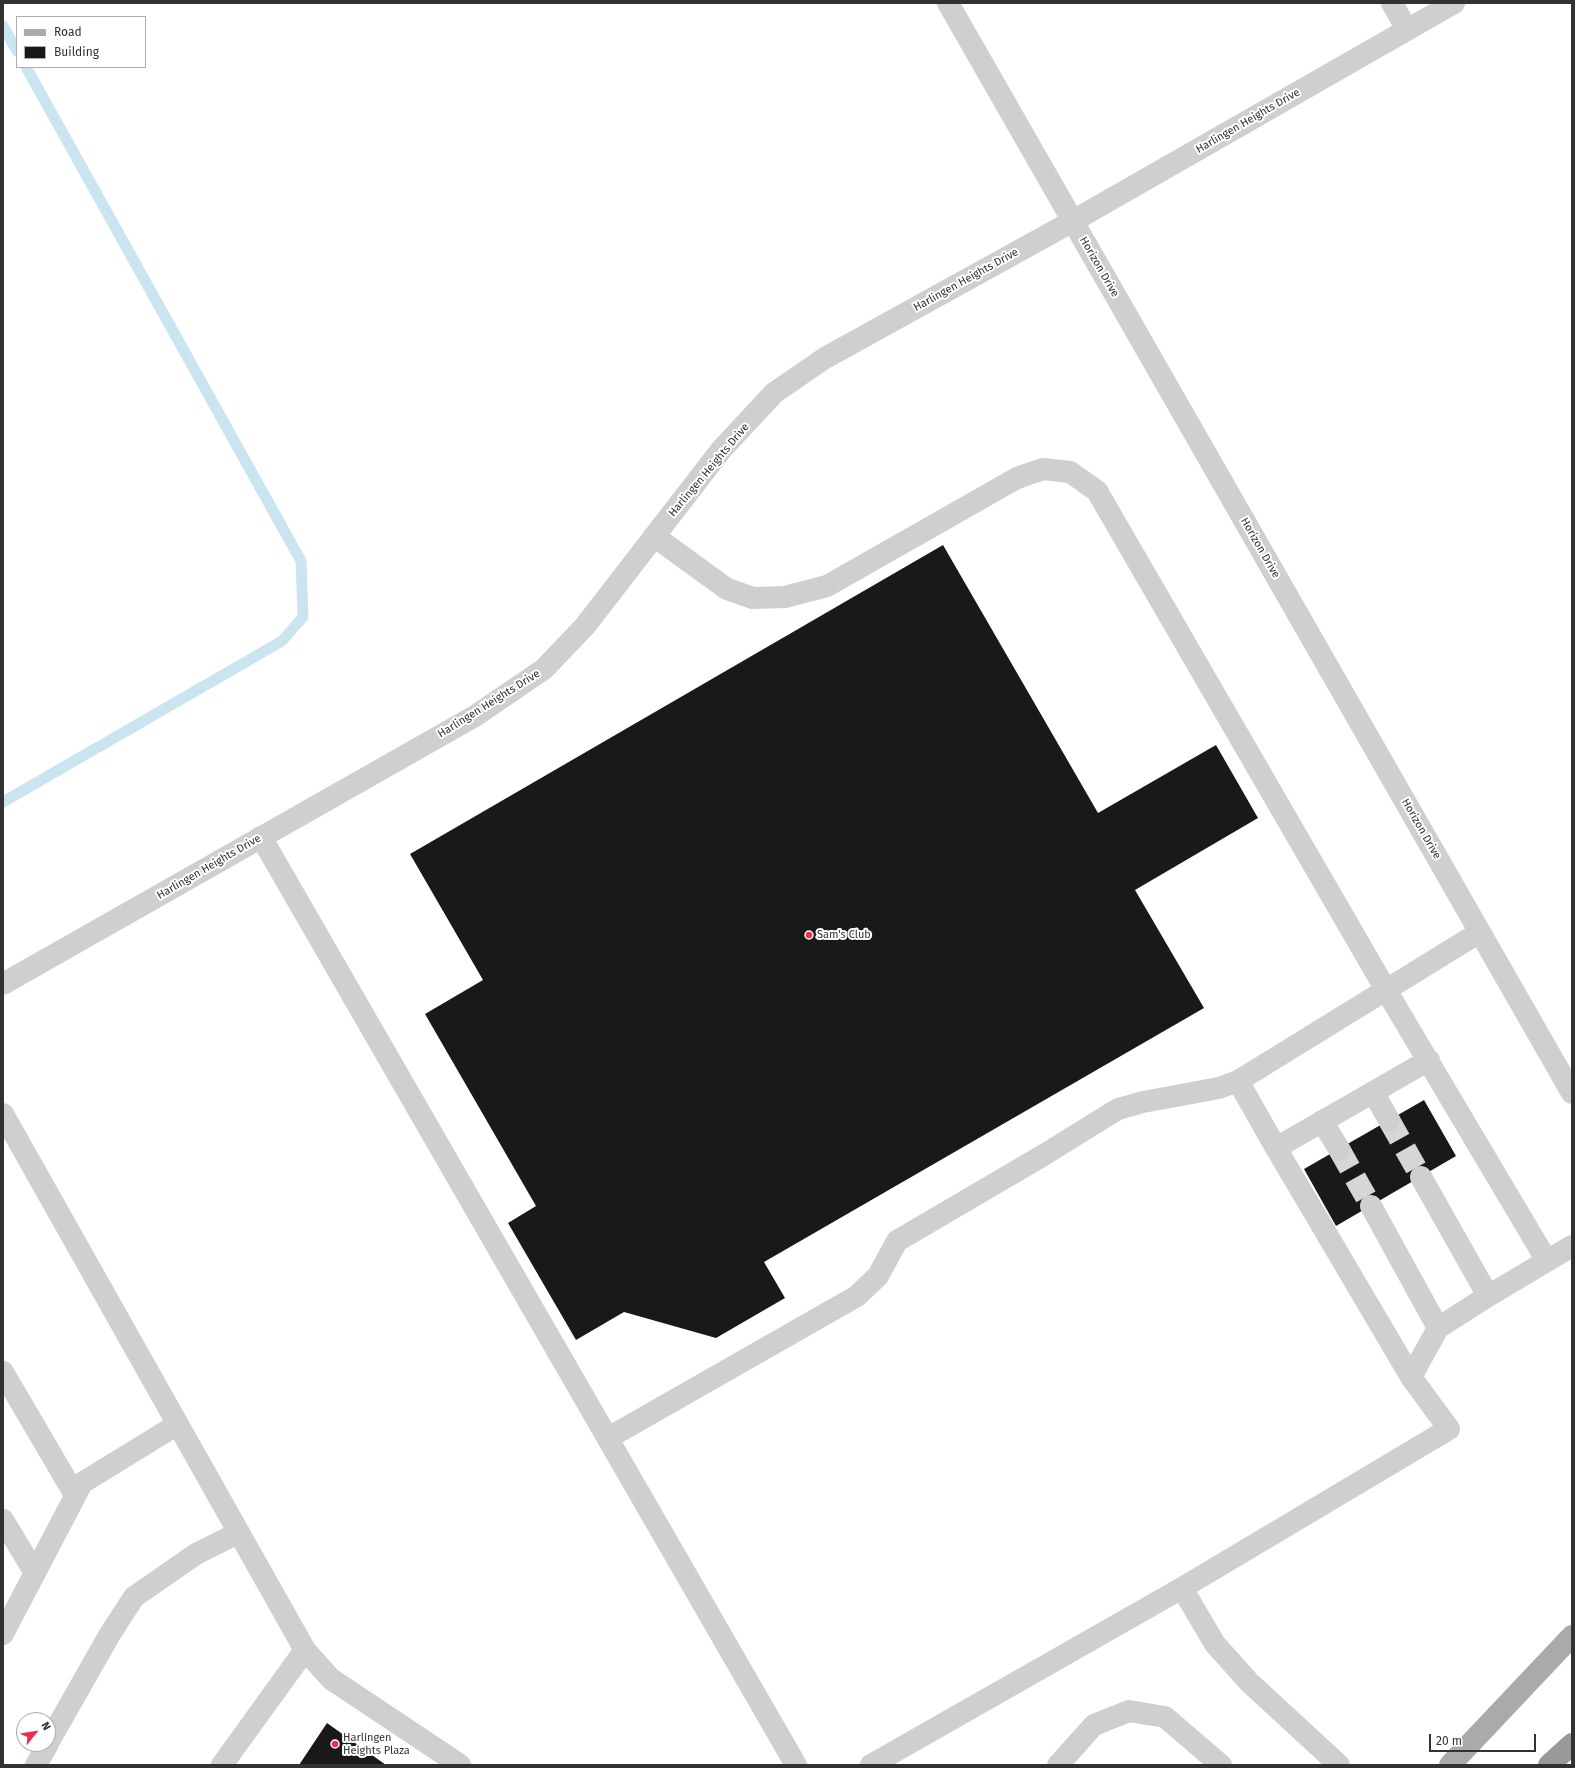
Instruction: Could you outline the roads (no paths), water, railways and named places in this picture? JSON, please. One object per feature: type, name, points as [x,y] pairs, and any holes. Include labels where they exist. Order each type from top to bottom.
[{"type":"highway","points":[[1549,1765],[1572,1744]]},
{"type":"main road","points":[[1450,1765],[1572,1636]]},
{"type":"street","name":"Horizon Drive","points":[[948,3],[1572,1093]]},
{"type":"street","points":[[1392,3],[1407,30]]},
{"type":"street","name":"Harlingen Heights Drive","points":[[3,984],[475,716],[544,669],[585,626],[722,450],[774,393],[826,358],[1073,221],[1454,3]]},
{"type":"street","points":[[654,536],[727,589],[753,598],[785,597],[827,586],[1017,478],[1043,469],[1070,472],[1097,491],[1386,990],[1429,1060],[1547,1261]]},
{"type":"street","points":[[261,838],[796,1765]]},
{"type":"street","points":[[608,1438],[858,1296],[878,1276],[897,1241],[1118,1110],[1143,1102],[1219,1088],[1238,1081],[1480,932]]},
{"type":"street","points":[[1276,1148],[1429,1060]]},
{"type":"street","points":[[871,1765],[1182,1588],[1449,1429],[1411,1377],[1238,1081]]},
{"type":"street","points":[[1373,1092],[1389,1120]]},
{"type":"street","points":[[3,1114],[305,1650],[331,1679],[460,1765]]},
{"type":"street","points":[[1322,1121],[1338,1149]]},
{"type":"street","points":[[1421,1177],[1488,1296]]},
{"type":"street","points":[[1371,1206],[1438,1328]]},
{"type":"street","points":[[1411,1377],[1438,1328],[1572,1246]]},
{"type":"street","points":[[3,1372],[75,1495]]},
{"type":"street","points":[[3,1634],[82,1482],[178,1424]]},
{"type":"street","points":[[3,1520],[35,1573]]},
{"type":"street","points":[[56,1730],[110,1634],[134,1597],[196,1554],[238,1533]]},
{"type":"street","points":[[1182,1588],[1215,1644],[1244,1677],[1339,1765]]},
{"type":"street","points":[[222,1765],[305,1650]]},
{"type":"street","points":[[1058,1765],[1094,1726],[1129,1711],[1166,1717],[1222,1765]]},
{"type":"street","points":[[36,1765],[43,1752]]},
{"type":"waterway","points":[[3,26],[16,49]]},
{"type":"waterway","points":[[3,802],[282,641],[303,617],[301,561],[27,68]]},
{"type":"tunnel","points":[[1389,1120],[1421,1177]]},
{"type":"tunnel","points":[[1339,1149],[1371,1206]]},
{"type":"place","name":"Sam's Club","points":[[809,935]]},
{"type":"place","name":"Harlingen Heights Plaza","points":[[335,1744]]}]
